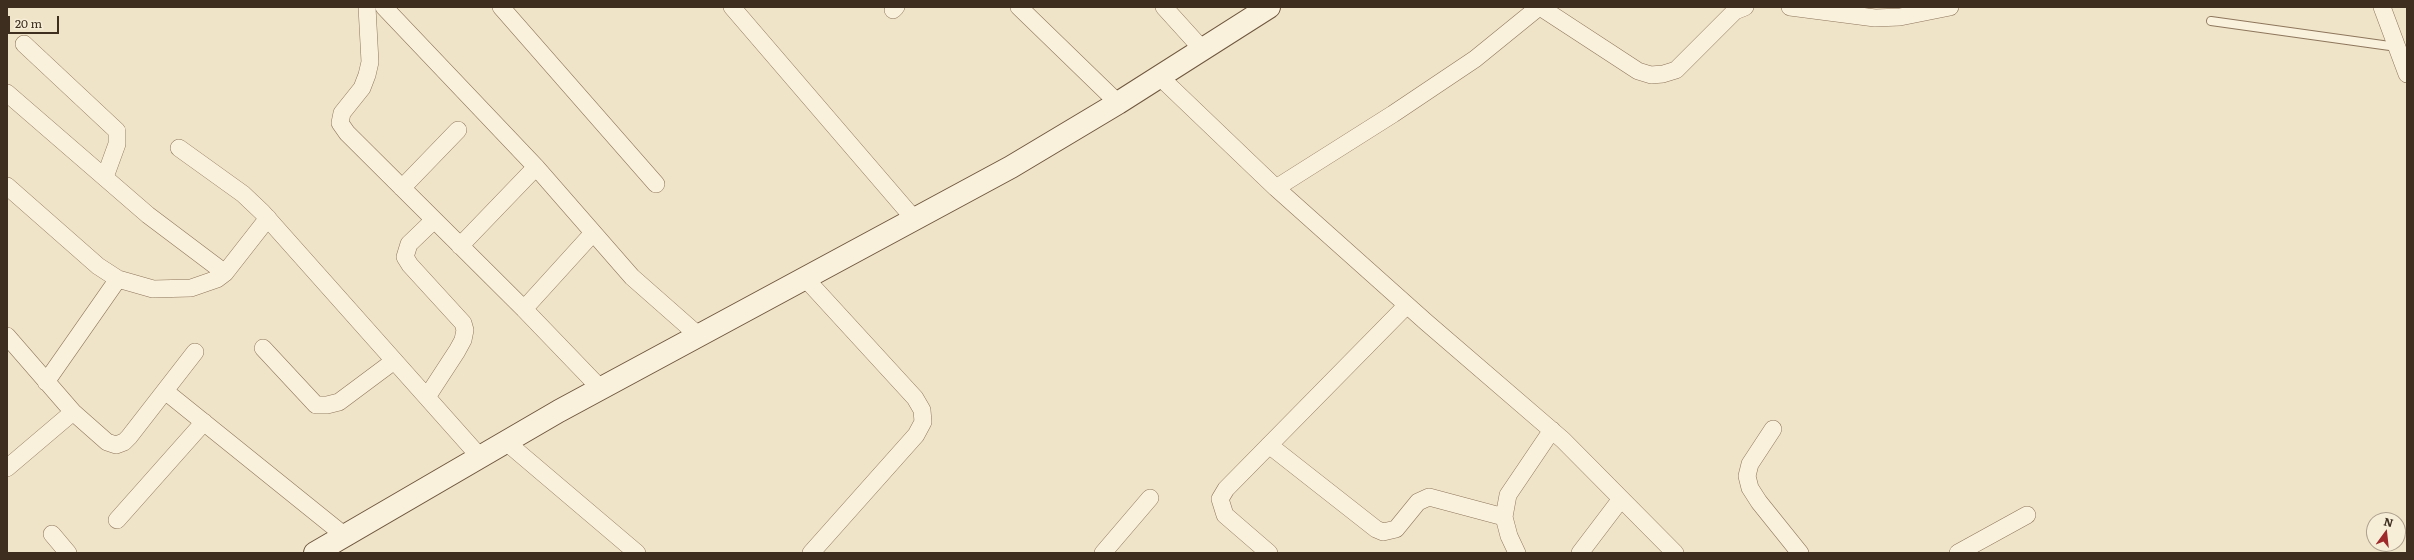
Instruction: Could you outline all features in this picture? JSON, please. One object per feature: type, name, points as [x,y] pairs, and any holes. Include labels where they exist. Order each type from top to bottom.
[{"type":"main road","points":[[315,553],[504,442],[600,388],[915,220],[1011,167],[1160,77],[1269,7]]},
{"type":"street","points":[[367,7],[370,62],[367,76],[362,88],[342,113],[340,123],[347,133],[524,309],[600,388]]},
{"type":"street","points":[[384,7],[536,167],[632,277],[699,336]]},
{"type":"street","points":[[501,7],[656,184]]},
{"type":"street","points":[[732,7],[915,220]]},
{"type":"street","points":[[1019,7],[1118,103]]},
{"type":"street","points":[[1164,7],[1202,49]]},
{"type":"street","points":[[1276,188],[1463,67],[1540,7],[1638,71],[1651,75],[1663,74],[1676,70],[1735,11],[1745,7]]},
{"type":"street","points":[[1790,7],[1875,18],[1900,17],[1950,7]]},
{"type":"street","points":[[2382,7],[2407,74]]},
{"type":"street","points":[[24,44],[117,130],[117,144],[105,177]]},
{"type":"street","points":[[1160,77],[1276,188],[1407,305],[1552,430],[1675,553]]},
{"type":"street","points":[[7,93],[148,215],[225,273]]},
{"type":"street","points":[[402,188],[458,130]]},
{"type":"street","points":[[179,148],[243,194],[268,218],[480,457]]},
{"type":"street","points":[[460,246],[536,167]]},
{"type":"street","points":[[7,186],[98,266],[118,279],[153,289],[173,290],[208,283],[225,273],[268,218]]},
{"type":"street","points":[[427,397],[457,351],[463,340],[465,330],[463,323],[410,265],[405,257],[409,244],[434,220]]},
{"type":"street","points":[[524,309],[593,233]]},
{"type":"street","points":[[805,278],[915,398],[922,410],[923,422],[916,435],[811,553]]},
{"type":"street","points":[[46,382],[118,279]]},
{"type":"street","points":[[1269,553],[1225,514],[1220,499],[1226,489],[1407,305]]},
{"type":"street","points":[[7,336],[73,412],[106,442],[120,444],[129,437],[195,352]]},
{"type":"street","points":[[263,348],[316,405],[327,405],[339,402],[394,361]]},
{"type":"street","points":[[165,392],[345,536]]},
{"type":"street","points":[[7,468],[73,412]]},
{"type":"street","points":[[117,520],[204,422]]},
{"type":"street","points":[[1773,429],[1750,464],[1747,476],[1750,488],[1759,502],[1800,553]]},
{"type":"street","points":[[1518,553],[1509,536],[1504,517],[1508,495],[1552,430]]},
{"type":"street","points":[[504,442],[637,553]]},
{"type":"street","points":[[1269,445],[1376,529],[1383,532],[1396,529],[1418,502],[1429,496],[1504,517]]},
{"type":"street","points":[[1103,553],[1150,498]]},
{"type":"street","points":[[1580,553],[1621,499]]},
{"type":"street","points":[[1958,553],[2027,515]]},
{"type":"street","points":[[52,534],[68,553]]},
{"type":"lane","points":[[2211,21],[2397,47]]}]
